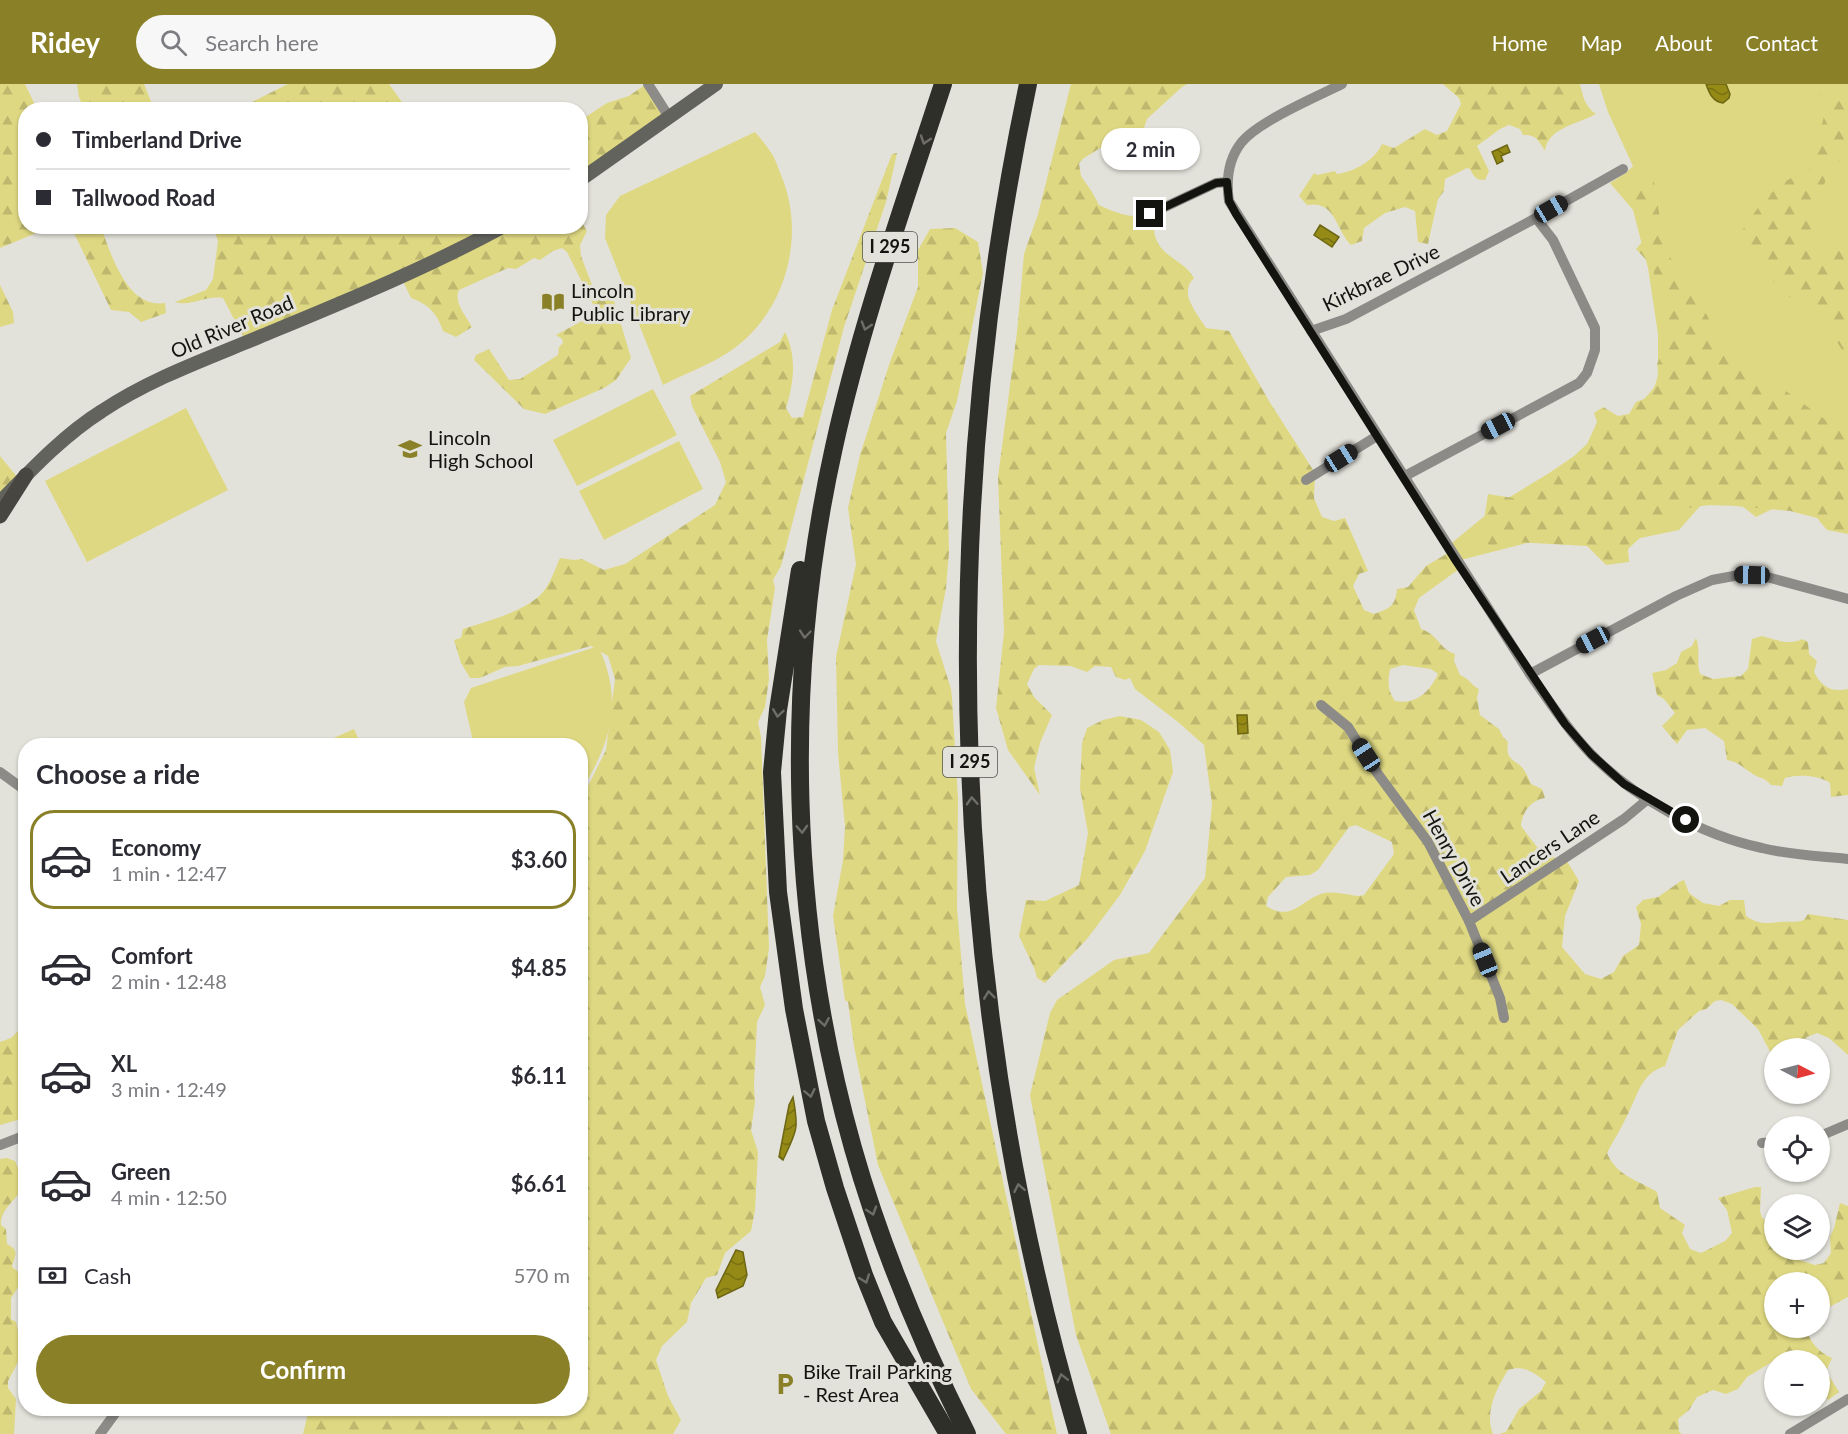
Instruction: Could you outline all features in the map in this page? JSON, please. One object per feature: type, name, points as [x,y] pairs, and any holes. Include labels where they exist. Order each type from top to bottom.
[{"type":"highway","name":"I 295","points":[[943,84],[867,321],[842,411],[818,529],[808,603],[803,667],[800,742],[801,807],[810,927],[827,1037],[843,1110],[866,1191],[887,1252],[914,1322],[967,1434]]},
{"type":"highway","name":"I 295","points":[[1028,84],[1004,217],[981,400],[969,584],[969,731],[979,906],[997,1061],[1030,1242],[1078,1434]]},
{"type":"highway","points":[[842,411],[818,482],[809,518],[777,718],[772,786],[780,911],[792,998],[806,1072],[816,1120],[841,1209],[878,1311],[948,1434]]},
{"type":"main road","points":[[588,174],[716,84]]},
{"type":"main road","name":"Old River Road","points":[[0,501],[80,427],[132,393],[219,353],[403,275],[488,234]]},
{"type":"main road","points":[[0,516],[26,475]]},
{"type":"street","points":[[648,84],[669,117]]},
{"type":"street","name":"Kirkbrae Drive","points":[[1342,84],[1250,134],[1240,144],[1230,162],[1227,182],[1229,201],[1236,214],[1311,331],[1346,320],[1623,169]]},
{"type":"street","points":[[1150,214],[1216,183],[1227,182]]},
{"type":"street","points":[[1404,476],[1579,382],[1587,373],[1595,351],[1595,328],[1552,240],[1536,218]]},
{"type":"street","points":[[1311,331],[1530,674],[1565,724],[1591,754],[1624,784],[1648,799],[1686,820],[1736,842],[1782,852],[1848,860]]},
{"type":"street","points":[[1306,480],[1377,436]]},
{"type":"street","points":[[1530,674],[1676,596],[1712,580],[1739,575],[1767,577],[1848,599]]},
{"type":"street","name":"Henry Drive","points":[[1322,705],[1348,727],[1375,770],[1423,832],[1469,921],[1500,998],[1504,1018]]},
{"type":"street","points":[[0,772],[18,785]]},
{"type":"street","name":"Lancers Lane","points":[[1469,921],[1624,819],[1648,799]]},
{"type":"street","points":[[1830,1132],[1848,1124]]},
{"type":"street","points":[[0,1144],[18,1138]]},
{"type":"street","points":[[1790,1434],[1848,1399]]},
{"type":"street","points":[[100,1434],[113,1416]]},
{"type":"green space","points":[[0,84],[25,84],[34,102],[18,102],[18,234],[34,234],[0,248]]},
{"type":"green space","points":[[77,84],[144,84],[151,102],[81,102]]},
{"type":"green space","points":[[288,84],[389,84],[402,102],[252,102]]},
{"type":"green space","points":[[646,84],[668,113],[588,171],[588,115],[607,103],[629,96]]},
{"type":"green space","points":[[1071,84],[1187,84],[1147,119],[1143,131],[1133,136],[1118,137],[1084,158],[1079,163],[1081,176],[1099,205],[1126,215],[1143,215],[1154,227],[1155,237],[1164,251],[1189,271],[1194,278],[1188,290],[1188,296],[1206,328],[1229,331],[1269,401],[1315,473],[1314,498],[1322,517],[1334,521],[1345,518],[1368,571],[1359,574],[1353,586],[1364,610],[1374,614],[1388,608],[1395,600],[1397,589],[1408,587],[1426,566],[1448,553],[1459,569],[1419,598],[1414,610],[1421,629],[1455,654],[1454,661],[1460,675],[1479,689],[1477,698],[1480,715],[1499,729],[1508,742],[1507,749],[1510,757],[1521,766],[1531,784],[1542,789],[1545,798],[1535,801],[1528,808],[1521,826],[1537,847],[1558,860],[1565,858],[1579,881],[1565,916],[1562,947],[1585,974],[1601,979],[1614,972],[1623,956],[1639,945],[1641,924],[1636,907],[1643,900],[1658,897],[1684,880],[1689,893],[1703,903],[1719,906],[1730,900],[1744,900],[1746,916],[1758,922],[1798,921],[1804,920],[1808,914],[1848,920],[1848,1055],[1830,1038],[1817,1033],[1806,1038],[1764,1038],[1764,1040],[1758,1029],[1732,1004],[1721,1000],[1715,1001],[1706,1009],[1699,1011],[1678,1030],[1665,1066],[1657,1069],[1645,1080],[1607,1153],[1616,1167],[1628,1177],[1657,1192],[1660,1208],[1685,1225],[1682,1233],[1690,1249],[1701,1253],[1725,1241],[1732,1233],[1727,1210],[1718,1198],[1761,1187],[1760,1211],[1764,1219],[1764,1260],[1799,1260],[1815,1265],[1830,1260],[1830,1237],[1840,1203],[1848,1206],[1848,1297],[1830,1307],[1830,1272],[1764,1272],[1764,1338],[1811,1338],[1820,1350],[1764,1350],[1764,1367],[1747,1377],[1738,1389],[1726,1394],[1713,1390],[1697,1397],[1689,1410],[1678,1419],[1679,1432],[1682,1434],[1499,1434],[1506,1432],[1519,1409],[1541,1391],[1546,1382],[1532,1372],[1519,1368],[1508,1370],[1496,1392],[1490,1417],[1493,1434],[1111,1434],[1076,1335],[1030,1095],[1050,1013],[1057,1000],[1114,960],[1149,953],[1205,878],[1212,804],[1204,745],[1135,689],[1130,678],[1125,680],[1116,677],[1111,667],[1095,666],[1087,672],[1071,666],[1039,665],[1034,669],[1027,684],[1034,697],[1052,715],[1040,743],[1034,768],[1040,795],[1008,750],[996,708],[1004,632],[998,477],[1017,332],[1024,254],[1038,214]],"holes":[[[1403,665],[1431,669],[1438,674],[1426,692],[1410,701],[1395,701],[1389,685],[1390,669]],[[1356,825],[1392,842],[1394,854],[1364,895],[1325,893],[1295,909],[1283,912],[1266,906],[1268,897],[1286,877],[1310,875],[1318,870],[1349,827]]]},
{"type":"green space","points":[[1443,84],[1580,84],[1587,105],[1596,114],[1557,132],[1547,143],[1545,151],[1534,137],[1523,135],[1520,129],[1509,125],[1477,146],[1489,171],[1485,180],[1476,178],[1467,168],[1445,179],[1444,191],[1438,199],[1428,244],[1418,242],[1415,211],[1405,207],[1385,213],[1364,228],[1362,241],[1351,245],[1329,211],[1317,205],[1307,205],[1299,196],[1314,173],[1317,175],[1335,171],[1337,174],[1350,171],[1369,160],[1382,144],[1394,148],[1425,129],[1437,135],[1447,131],[1461,104],[1459,98]]},
{"type":"green space","points":[[1599,84],[1848,84],[1848,528],[1832,507],[1774,508],[1756,517],[1742,506],[1701,505],[1679,530],[1626,541],[1535,541],[1457,561],[1448,546],[1503,501],[1571,460],[1627,419],[1658,383],[1658,334],[1648,268],[1633,210],[1610,183],[1633,166],[1608,112]]},
{"type":"green space","points":[[1842,84],[1848,84],[1848,156],[1829,168],[1810,235],[1822,259],[1838,249],[1848,250],[1848,359],[1818,313],[1783,293],[1771,279],[1763,262],[1738,237],[1769,195],[1789,179],[1814,168],[1815,153],[1824,116],[1820,94],[1829,97]]},
{"type":"green space","points":[[755,132],[773,156],[781,175],[792,221],[787,269],[779,291],[768,312],[754,331],[736,347],[710,363],[663,385],[605,238],[606,215],[620,196]]},
{"type":"green space","points":[[897,153],[886,202],[844,327],[781,566],[773,580],[775,588],[767,640],[769,679],[765,707],[758,722],[761,737],[769,948],[765,976],[760,987],[765,1005],[757,1022],[755,1102],[751,1130],[758,1152],[755,1210],[751,1231],[725,1253],[717,1275],[706,1278],[691,1303],[687,1322],[662,1346],[656,1360],[668,1396],[681,1420],[673,1434],[303,1434],[307,1416],[588,1416],[588,786],[606,750],[615,679],[608,656],[591,646],[518,666],[505,667],[480,678],[470,678],[461,663],[454,640],[461,638],[463,629],[511,613],[537,598],[548,585],[560,558],[582,559],[604,570],[625,564],[715,505],[726,482],[720,462],[692,406],[690,396],[780,342],[785,332],[793,360],[791,389],[786,408],[792,418],[803,417],[832,310],[892,154]]},
{"type":"green space","points":[[1643,176],[1653,176],[1665,249],[1675,265],[1691,281],[1691,293],[1694,292],[1724,346],[1741,361],[1749,378],[1775,383],[1838,429],[1848,431],[1848,534],[1827,530],[1817,518],[1790,511],[1735,506],[1729,502],[1669,511],[1628,549],[1629,562],[1606,565],[1587,546],[1517,542],[1507,539],[1492,547],[1481,540],[1488,494],[1513,498],[1574,456],[1587,444],[1597,422],[1594,413],[1603,407],[1618,416],[1629,414],[1636,402],[1649,397],[1655,385],[1658,373],[1657,364],[1670,335],[1662,310],[1666,296],[1661,277],[1654,275],[1652,266],[1636,249],[1647,236],[1652,222],[1641,205],[1624,194],[1625,190],[1640,182]]},
{"type":"green space","points":[[955,228],[978,242],[983,273],[957,401],[946,433],[949,552],[946,588],[936,641],[952,698],[958,799],[957,907],[965,1004],[1057,1434],[1006,1434],[971,1389],[878,1165],[854,1046],[848,1002],[845,1000],[833,916],[843,860],[845,826],[838,753],[836,657],[856,564],[848,508],[860,455],[890,362],[918,287],[918,250],[930,229]]},
{"type":"green space","points":[[74,234],[104,234],[122,277],[131,289],[152,303],[165,303],[166,313],[141,322],[129,312],[111,310]]},
{"type":"green space","points":[[216,234],[586,234],[580,245],[581,256],[592,285],[612,294],[631,358],[616,380],[604,388],[545,414],[524,409],[474,360],[476,355],[489,349],[509,380],[520,379],[558,355],[559,347],[563,343],[562,339],[556,335],[593,315],[595,308],[567,252],[562,248],[540,260],[534,258],[516,269],[508,268],[459,290],[459,304],[472,327],[456,337],[443,331],[435,314],[427,306],[411,298],[400,275],[245,340],[223,298],[187,303],[175,302],[206,290],[213,279],[218,241]]},
{"type":"green space","points":[[0,285],[13,312],[14,323],[0,327]]},
{"type":"green space","points":[[653,389],[677,435],[577,486],[553,440]]},
{"type":"green space","points":[[186,408],[228,490],[87,562],[45,481]]},
{"type":"green space","points":[[679,441],[703,489],[604,540],[579,491]]},
{"type":"green space","points":[[0,456],[18,478],[0,499]]},
{"type":"green space","points":[[1762,636],[1782,641],[1792,642],[1802,639],[1808,642],[1809,654],[1817,661],[1814,672],[1820,681],[1832,689],[1848,689],[1848,795],[1831,797],[1830,783],[1808,776],[1785,778],[1782,786],[1771,785],[1739,764],[1727,760],[1724,741],[1705,728],[1687,730],[1677,744],[1662,726],[1675,713],[1664,699],[1657,695],[1652,673],[1666,670],[1677,663],[1681,652],[1692,646],[1696,638],[1700,674],[1713,679],[1741,676],[1748,669],[1752,639]]},
{"type":"green space","points":[[598,646],[611,685],[611,721],[600,756],[588,778],[588,738],[472,738],[464,702],[471,688]]},
{"type":"green space","points":[[1120,716],[1141,720],[1159,732],[1170,750],[1173,772],[1145,851],[1120,895],[1087,939],[1045,983],[1037,978],[1019,936],[1026,900],[1045,901],[1079,885],[1088,833],[1080,788],[1082,743],[1087,728],[1103,720]]},
{"type":"green space","points":[[354,729],[358,738],[334,738]]},
{"type":"green space","points":[[18,1031],[18,1120],[0,1125],[0,1042],[11,1038]]},
{"type":"green space","points":[[7,1158],[15,1161],[18,1168],[18,1195],[3,1213],[1,1219],[1,1225],[6,1229],[7,1244],[15,1251],[12,1267],[18,1272],[18,1288],[11,1298],[11,1319],[16,1322],[18,1331],[18,1362],[8,1381],[8,1388],[16,1399],[14,1434],[0,1434],[0,1159]]},
{"type":"green space","points":[[1830,1377],[1839,1392],[1830,1399]]},
{"type":"water","points":[[1706,84],[1726,84],[1730,94],[1729,98],[1723,103],[1717,101],[1710,94]]},
{"type":"water","points":[[1507,145],[1510,152],[1501,156],[1503,161],[1497,164],[1492,152]]},
{"type":"water","points":[[1320,225],[1339,237],[1332,247],[1314,235]]},
{"type":"water","points":[[1237,715],[1247,715],[1248,733],[1238,734]]},
{"type":"water","points":[[793,1097],[796,1124],[783,1160],[779,1157],[789,1105]]},
{"type":"water","points":[[736,1250],[743,1252],[747,1275],[743,1286],[718,1298],[716,1290]]},
{"type":"place","name":"Lincoln Public Library","points":[[553,302]]},
{"type":"place","name":"Lincoln High School","points":[[410,449]]},
{"type":"place","name":"Bike Trail Parking - Rest Area","points":[[785,1384]]},
{"type":"route","points":[[1150,214],[1216,183],[1227,182],[1229,201],[1236,214],[1456,561],[1565,724],[1591,754],[1624,784],[1686,820]]}]
